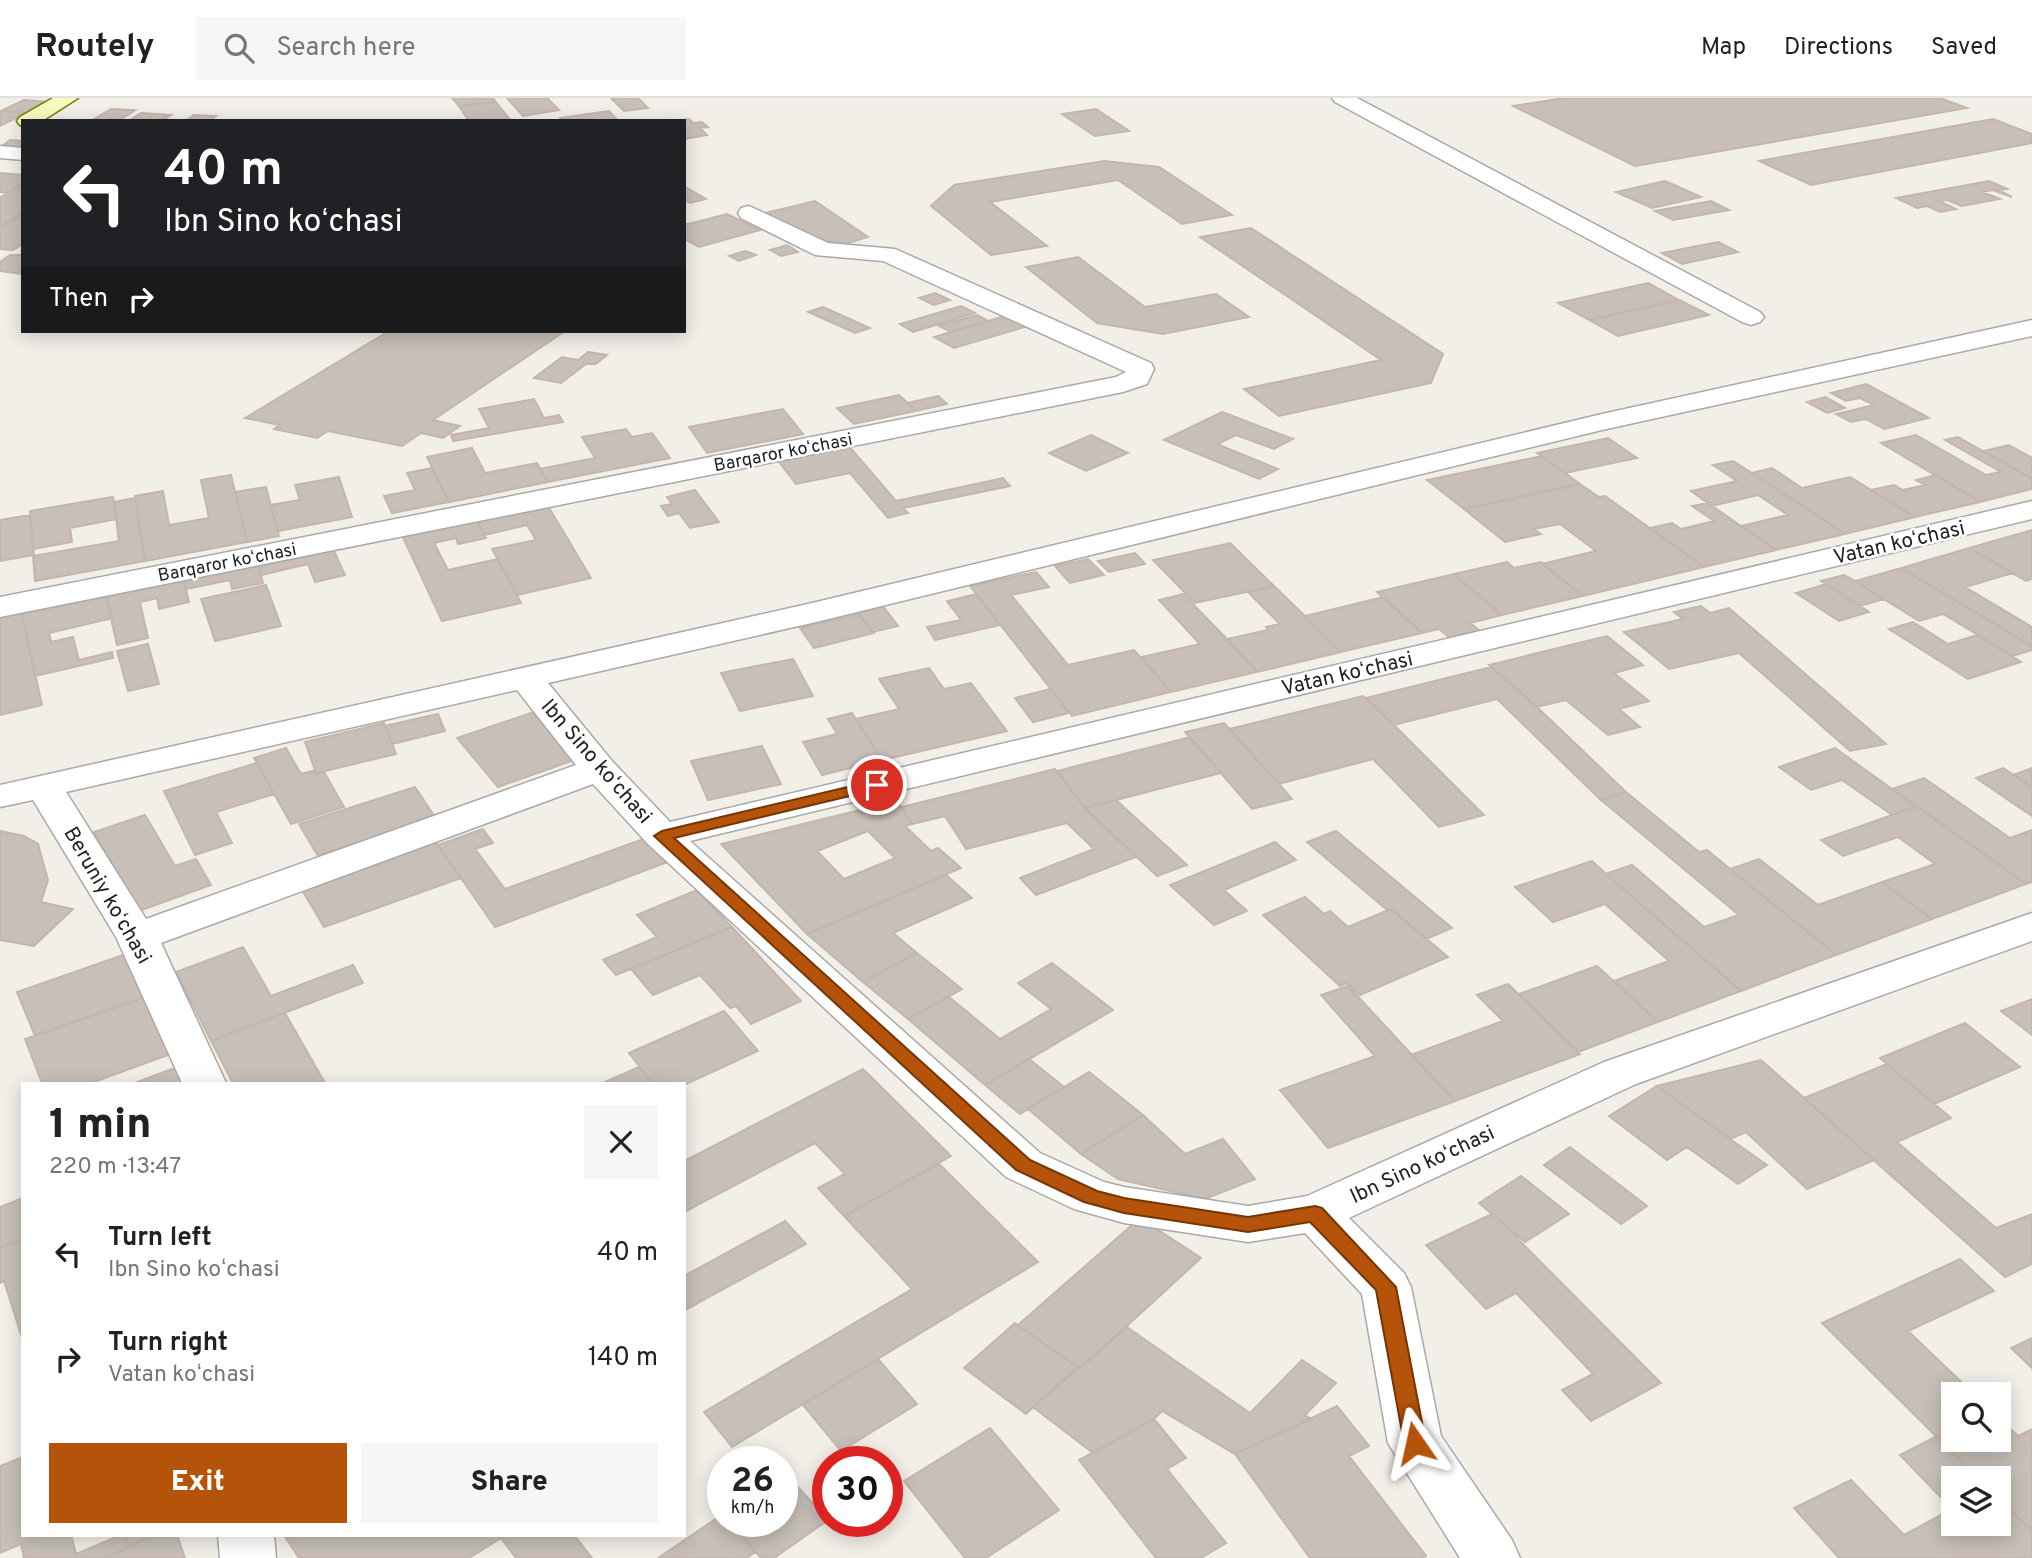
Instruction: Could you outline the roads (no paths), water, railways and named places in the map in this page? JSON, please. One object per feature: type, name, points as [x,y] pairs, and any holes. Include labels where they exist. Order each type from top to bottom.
[{"type":"street","points":[[31,119],[68,98]]},
{"type":"street","points":[[1342,98],[1751,317]]},
{"type":"street","points":[[0,136],[21,124]]},
{"type":"street","points":[[0,152],[21,154]]},
{"type":"street","name":"Barqaror koʻchasi","points":[[0,607],[1124,384],[1137,378],[1141,369],[887,254],[823,250],[748,213]]},
{"type":"street","points":[[0,796],[812,613],[1602,422],[2032,328]]},
{"type":"street","name":"Vatan koʻchasi","points":[[662,836],[2032,510]]},
{"type":"street","name":"Ibn Sino koʻchasi","points":[[526,678],[599,769],[662,836],[1023,1165],[1091,1196],[1124,1205],[1248,1224],[1315,1213],[1620,1073],[2032,926]]},
{"type":"street","points":[[137,937],[599,769]]},
{"type":"street","name":"Beruniy koʻchasi","points":[[43,786],[137,937],[204,1082]]},
{"type":"street","points":[[1315,1213],[1386,1287],[1415,1443],[1492,1558]]},
{"type":"street","points":[[246,1537],[248,1558]]}]
